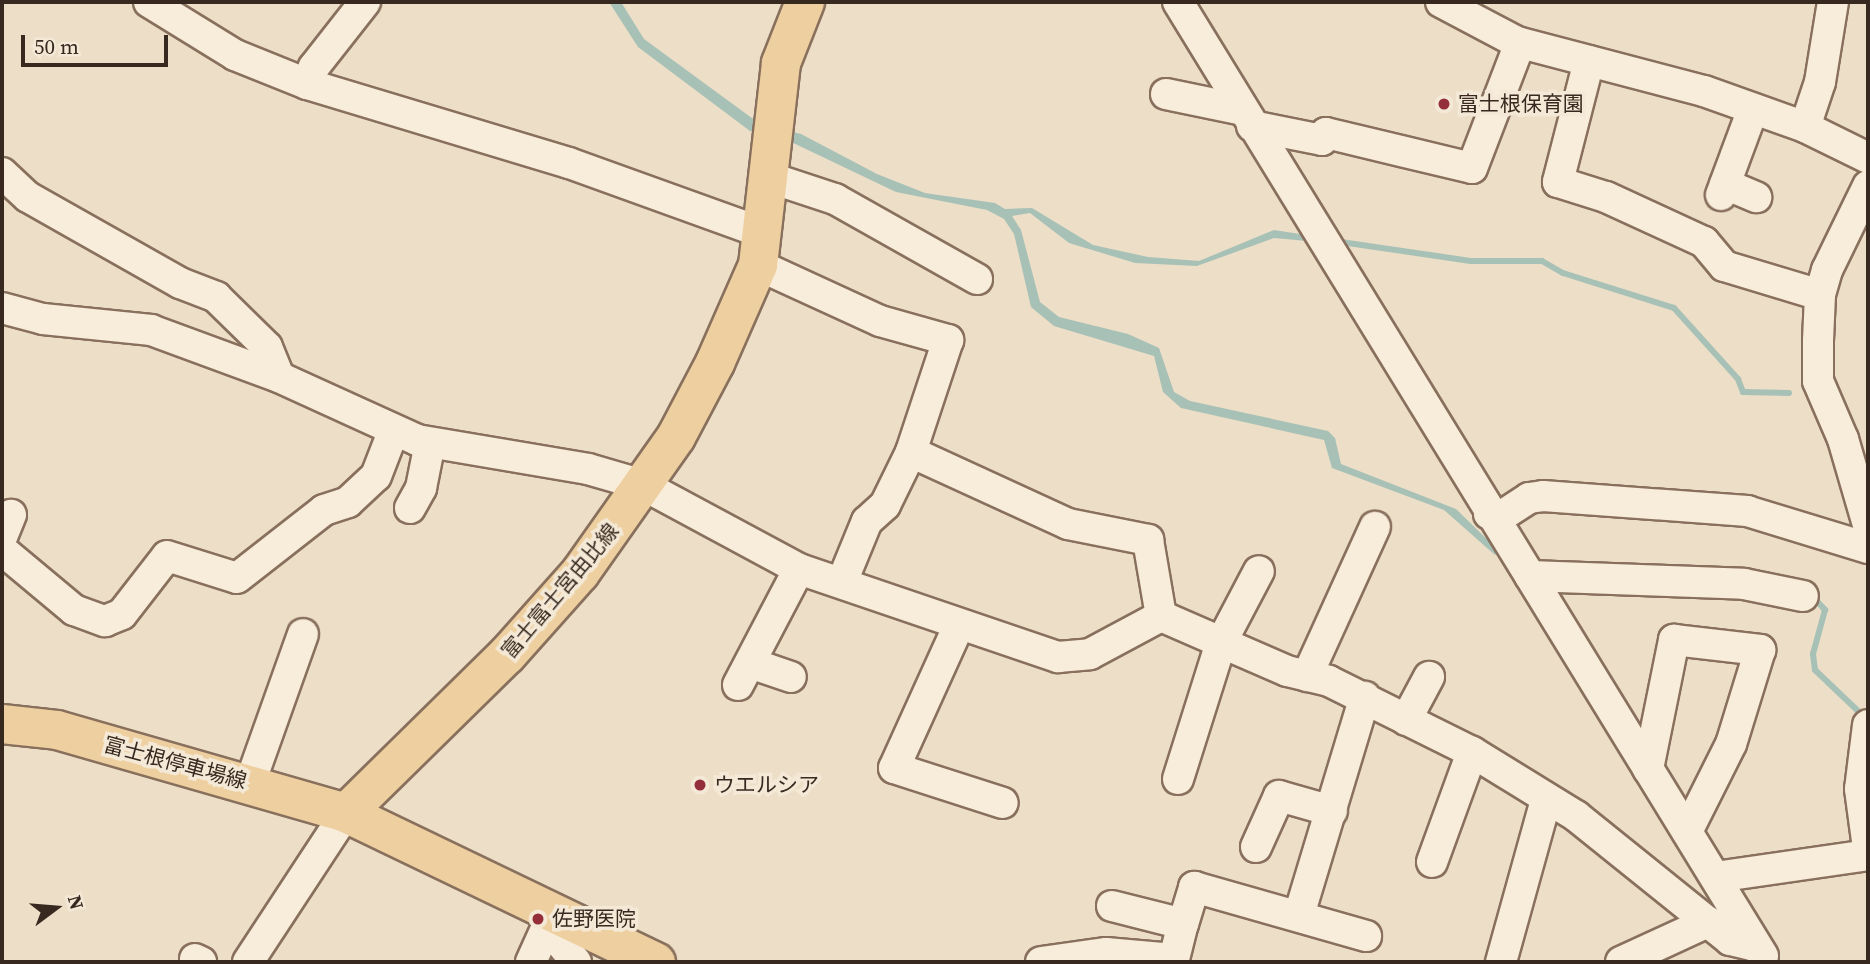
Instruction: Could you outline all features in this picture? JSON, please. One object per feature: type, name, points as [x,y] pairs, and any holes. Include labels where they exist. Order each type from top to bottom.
[{"type":"main road","name":"富士富士宮由比線","points":[[346,813],[507,655],[596,554],[643,485],[715,363],[760,249],[781,63],[805,2]]},
{"type":"main road","name":"富士根停車場線","points":[[2,724],[57,730],[250,783],[346,813]]},
{"type":"main road","points":[[346,813],[551,919],[655,962]]},
{"type":"street","points":[[149,2],[235,55],[307,84],[569,163],[760,249],[880,321],[948,340],[911,452],[885,505],[867,521],[842,582]]},
{"type":"street","points":[[307,84],[314,67],[365,2]]},
{"type":"street","points":[[1178,2],[1322,243],[1716,877],[1761,954]]},
{"type":"street","points":[[1805,127],[1820,82],[1833,2]]},
{"type":"street","points":[[1445,3],[1520,43],[1704,90],[1805,127],[1868,158]]},
{"type":"street","points":[[1166,94],[1322,141],[1326,133],[1472,168],[1520,43]]},
{"type":"street","points":[[1588,61],[1558,182],[1606,198],[1704,242],[1724,266],[1820,295]]},
{"type":"street","points":[[1754,108],[1723,190],[1756,197]]},
{"type":"street","points":[[770,146],[835,199],[977,279]]},
{"type":"street","points":[[2,173],[28,197],[180,283],[216,297],[267,347],[279,377]]},
{"type":"street","points":[[1868,186],[1827,270],[1820,295],[1818,381],[1843,439],[1868,525]]},
{"type":"street","points":[[2,308],[43,318],[151,330],[279,377],[393,432],[430,443],[588,470],[643,485],[799,569],[1058,657],[1090,654],[1161,616]]},
{"type":"street","points":[[2,550],[74,610],[105,621],[122,614],[167,556],[237,578],[324,510],[348,502],[376,476],[393,432]]},
{"type":"street","points":[[410,508],[421,488],[430,443]]},
{"type":"street","points":[[911,452],[1068,524],[1149,540],[1161,616]]},
{"type":"street","points":[[1489,514],[1503,515],[1529,498],[1543,496],[1748,511],[1868,548]]},
{"type":"street","points":[[1307,676],[1375,527]]},
{"type":"street","points":[[791,677],[744,674],[799,569]]},
{"type":"street","points":[[1178,779],[1221,643],[1259,571]]},
{"type":"street","points":[[1530,576],[1744,584],[1803,596]]},
{"type":"street","points":[[1161,616],[1221,643],[1365,697],[1472,752],[1576,817],[1730,940],[1761,954]]},
{"type":"street","points":[[959,625],[894,768],[1003,803]]},
{"type":"street","points":[[250,783],[303,634]]},
{"type":"street","points":[[1648,769],[1674,640],[1760,650],[1731,744],[1687,832]]},
{"type":"street","points":[[1406,720],[1429,677]]},
{"type":"street","points":[[1298,915],[1365,697]]},
{"type":"street","points":[[1868,725],[1860,789],[1868,848]]},
{"type":"street","points":[[1432,862],[1472,752]]},
{"type":"street","points":[[1256,847],[1279,796],[1332,811]]},
{"type":"street","points":[[1501,962],[1546,800]]},
{"type":"street","points":[[248,962],[346,813]]},
{"type":"street","points":[[1716,877],[1868,855]]},
{"type":"street","points":[[1041,962],[1106,953],[1174,958],[1194,887],[1366,936]]},
{"type":"street","points":[[1112,906],[1183,924]]},
{"type":"street","points":[[531,962],[551,919]]},
{"type":"street","points":[[551,919],[576,962]]},
{"type":"street","points":[[1621,962],[1708,922]]},
{"type":"shaded area","points":[[609,2],[621,2],[644,39],[760,124],[801,134],[877,174],[925,193],[995,203],[1005,209],[1032,208],[1093,245],[1148,257],[1199,261],[1274,230],[1313,236],[1318,242],[1274,238],[1197,266],[1135,263],[1069,243],[1030,213],[1012,216],[1021,230],[1040,302],[1059,317],[1128,334],[1159,348],[1174,392],[1190,401],[1328,431],[1335,438],[1341,464],[1456,509],[1499,551],[1495,555],[1444,510],[1332,468],[1324,440],[1181,408],[1163,392],[1154,356],[1054,326],[1031,307],[1014,234],[1004,219],[987,210],[896,192],[787,140],[750,131],[638,47]]},
{"type":"waterway","points":[[1334,241],[1471,261],[1542,261],[1563,273],[1674,308],[1738,379],[1743,392],[1789,393]]},
{"type":"waterway","points":[[1813,597],[1825,610],[1813,654],[1815,670],[1857,710]]},
{"type":"place","name":"富士根保育園","points":[[1444,104]]},
{"type":"place","name":"ウエルシア","points":[[700,785]]},
{"type":"place","name":"佐野医院","points":[[538,919]]}]
